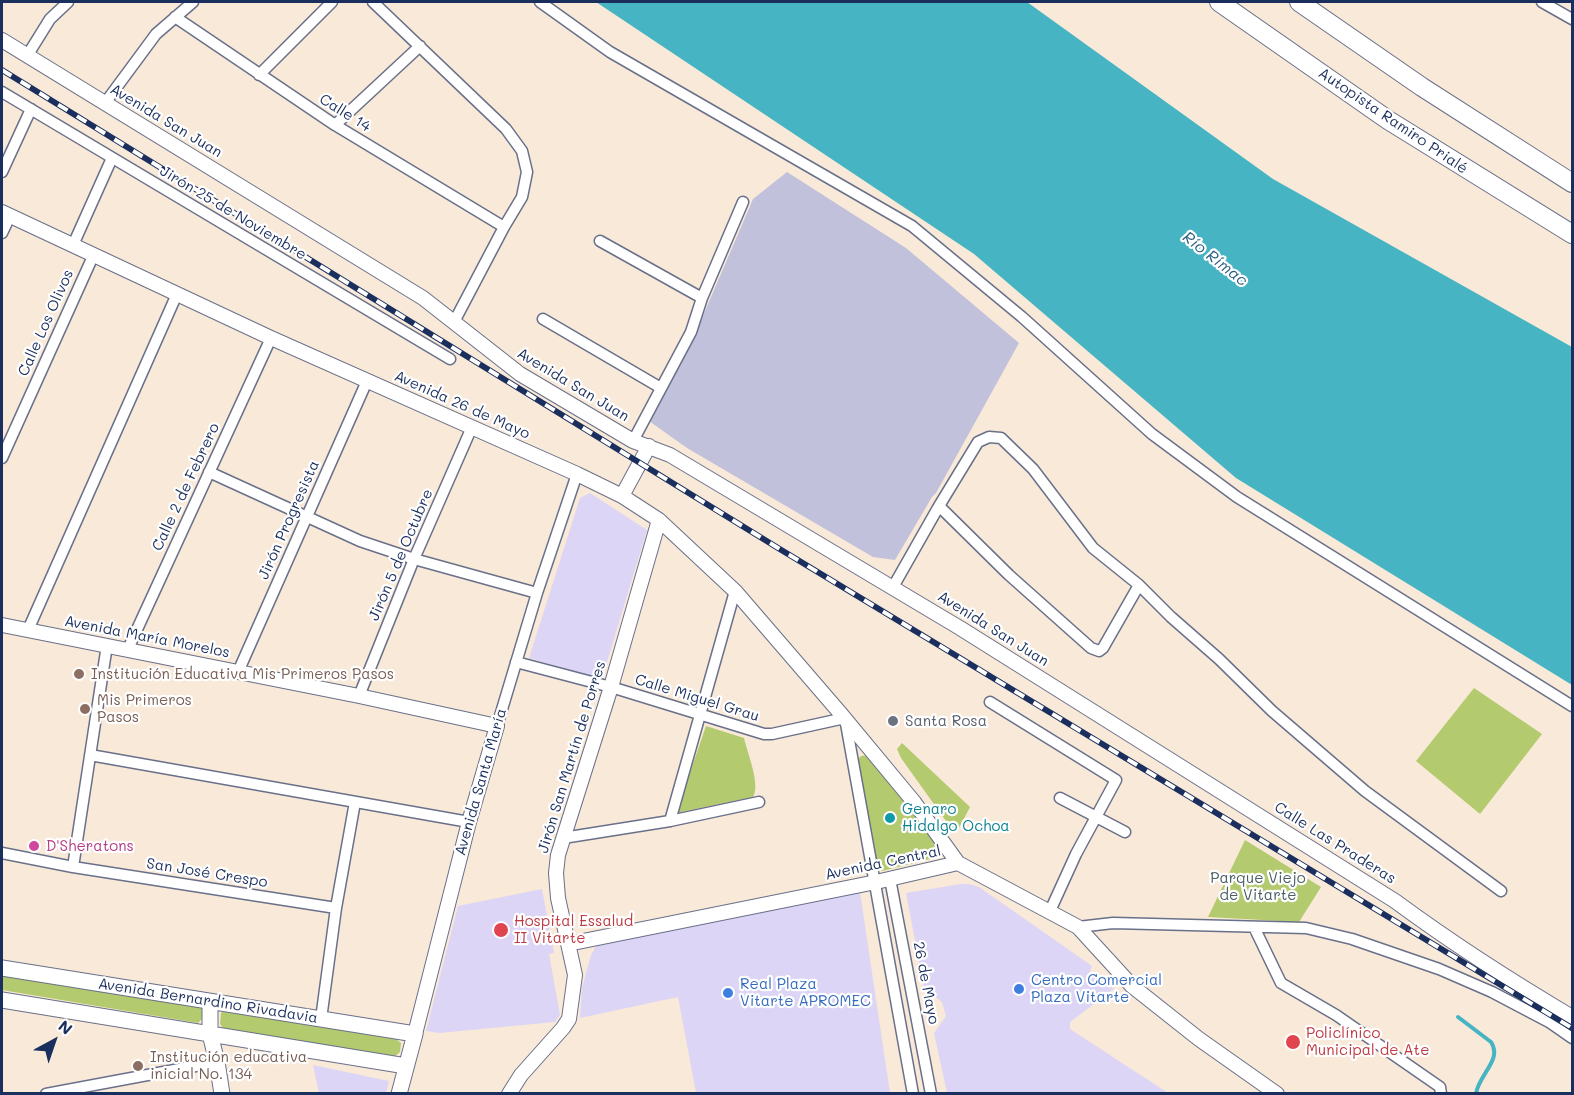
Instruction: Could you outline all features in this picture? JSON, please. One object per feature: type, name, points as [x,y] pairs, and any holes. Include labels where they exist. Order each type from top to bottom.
[{"type":"highway","name":"Autopista Ramiro Prialé","points":[[1219,2],[1388,120],[1572,234]]},
{"type":"highway","points":[[1299,2],[1422,87],[1572,183]]},
{"type":"main road","name":"Avenida Bernardino Rivadavia","points":[[2,969],[415,1034]]},
{"type":"main road","points":[[2,1000],[406,1066]]},
{"type":"main road","points":[[210,1002],[210,1034],[222,1094]]},
{"type":"main road","name":"Avenida Santa María","points":[[399,1094],[415,1034]]},
{"type":"street","points":[[27,56],[50,20],[68,2]]},
{"type":"street","points":[[105,103],[156,34],[193,2]]},
{"type":"street","points":[[259,75],[332,2]]},
{"type":"street","points":[[373,2],[506,129],[522,151],[527,172],[522,196],[454,322]]},
{"type":"street","points":[[540,2],[610,52],[912,226],[1022,317],[1152,434],[1237,497],[1572,706]]},
{"type":"street","points":[[1542,2],[1572,19]]},
{"type":"street","name":"Calle 14","points":[[175,17],[335,125],[504,227]]},
{"type":"street","name":"Avenida San Juan","points":[[2,40],[423,298],[520,374],[633,441],[670,455],[893,587],[1077,701]]},
{"type":"street","points":[[335,125],[420,46]]},
{"type":"street","name":"Jirón 25 de Noviembre","points":[[2,92],[450,360]]},
{"type":"street","points":[[2,172],[32,108]]},
{"type":"street","points":[[73,245],[112,158]]},
{"type":"street","points":[[633,441],[691,332],[702,298],[743,202]]},
{"type":"street","points":[[2,234],[6,214]]},
{"type":"street","name":"Avenida 26 de Mayo","points":[[6,214],[73,245],[91,260],[177,294],[576,474],[622,496],[659,519],[735,591],[914,802],[958,863]]},
{"type":"street","points":[[600,241],[702,298]]},
{"type":"street","name":"Calle Los Olivos","points":[[2,458],[91,260]]},
{"type":"street","points":[[28,630],[177,294]]},
{"type":"street","points":[[543,319],[661,388]]},
{"type":"street","name":"Calle 2 de Febrero","points":[[128,649],[271,338]]},
{"type":"street","name":"Jirón Progresista","points":[[238,672],[367,381]]},
{"type":"street","name":"Jirón 5 de Octubre","points":[[358,696],[414,559],[472,427]]},
{"type":"street","points":[[893,587],[978,442],[989,437],[1001,438],[1033,469],[1093,548],[1138,585],[1272,711],[1365,791],[1501,891]]},
{"type":"street","points":[[622,496],[649,446]]},
{"type":"street","points":[[209,472],[360,541],[414,559],[537,593]]},
{"type":"street","name":"Avenida Santa María","points":[[415,1034],[469,822],[537,593],[576,474]]},
{"type":"street","points":[[939,506],[1009,575],[1091,648],[1099,651],[1103,648],[1138,585]]},
{"type":"street","name":"Jirón San Martín de Porres","points":[[509,1094],[521,1075],[569,1019],[575,975],[558,898],[556,873],[558,855],[611,687],[659,519]]},
{"type":"street","points":[[670,821],[735,591]]},
{"type":"street","name":"Avenida María Morelos","points":[[2,625],[497,726]]},
{"type":"street","points":[[73,867],[107,645]]},
{"type":"street","name":"Calle Miguel Grau","points":[[516,662],[611,687],[769,735],[845,718]]},
{"type":"street","name":"Calle Las Praderas","points":[[1077,701],[1395,901],[1512,981],[1572,1017]]},
{"type":"street","points":[[990,702],[1116,780],[1095,817],[1050,911]]},
{"type":"street","points":[[845,718],[876,882]]},
{"type":"street","points":[[90,755],[469,822]]},
{"type":"street","points":[[1060,798],[1125,832]]},
{"type":"street","points":[[321,1018],[336,909],[355,802]]},
{"type":"street","points":[[563,838],[670,821],[759,802]]},
{"type":"street","name":"San José Crespo","points":[[2,854],[336,909]]},
{"type":"street","name":"Avenida Central","points":[[568,944],[876,882],[958,863],[1078,927],[1132,986],[1199,1039],[1277,1094]]},
{"type":"street","name":"26 de Mayo","points":[[890,879],[932,1094]]},
{"type":"street","name":"26 de Mayo","points":[[876,882],[913,1094]]},
{"type":"street","points":[[1078,927],[1113,923],[1306,928],[1352,939],[1439,969],[1492,992],[1549,1022],[1572,1038]]},
{"type":"street","points":[[1092,942],[1097,925]]},
{"type":"street","points":[[1254,927],[1281,983],[1336,1015],[1431,1081],[1442,1090],[1441,1094]]},
{"type":"street","points":[[46,1094],[217,1062]]},
{"type":"shaded area","points":[[787,172],[906,248],[1019,343],[936,493],[895,560],[873,557],[687,448],[649,421],[702,318],[753,199]]},
{"type":"shaded area","points":[[590,493],[647,530],[603,675],[597,678],[529,658],[580,498]]},
{"type":"shaded area","name":"Centro Comercial Plaza Vitarte","points":[[961,884],[979,887],[1092,966],[1090,971],[1114,989],[1070,1022],[1070,1029],[1168,1093],[947,1093],[934,1033],[946,1016],[942,1002],[924,988],[906,893]]},
{"type":"shaded area","points":[[542,889],[554,953],[549,954],[560,1015],[555,1022],[439,1033],[426,1031],[458,906]]},
{"type":"shaded area","name":"Real Plaza Vitarte APROMEC","points":[[860,892],[890,1093],[696,1093],[678,997],[580,1018],[582,988],[591,955],[596,946]]},
{"type":"shaded area","points":[[313,1065],[389,1081],[386,1093],[319,1093]]},
{"type":"green space","points":[[1474,688],[1542,734],[1480,814],[1416,761]]},
{"type":"green space","points":[[706,726],[744,738],[754,777],[755,792],[753,797],[676,813]]},
{"type":"green space","points":[[902,743],[970,807],[959,828],[951,828],[901,758],[897,749]]},
{"type":"green space","points":[[868,755],[874,758],[938,843],[936,855],[930,859],[882,871],[876,867],[856,761],[861,756]]},
{"type":"green space","name":"Parque Viejo de Vitarte","points":[[1245,840],[1321,887],[1299,922],[1208,917]]},
{"type":"green space","points":[[2,975],[199,1006],[204,1010],[203,1018],[198,1023],[2,990]]},
{"type":"green space","points":[[225,1010],[396,1039],[401,1043],[400,1052],[394,1057],[223,1028],[220,1024],[221,1013]]},
{"type":"water","name":"Río Rímac","points":[[596,2],[1027,2],[1273,179],[1572,347],[1572,685],[1236,478],[974,254]]},
{"type":"waterway","points":[[1458,1017],[1491,1042],[1494,1049],[1492,1061],[1476,1094]]},
{"type":"railway","points":[[2,70],[778,548],[1572,1028]]},
{"type":"place","name":"Institución Educativa Mis Primeros Pasos","points":[[79,674]]},
{"type":"place","name":"Mis Primeros Pasos","points":[[85,709]]},
{"type":"place","name":"Santa Rosa","points":[[893,721]]},
{"type":"place","name":"Genaro Hidalgo Ochoa","points":[[890,818]]},
{"type":"place","name":"D'Sheratons","points":[[34,846]]},
{"type":"place","name":"Hospital Essalud II Vitarte","points":[[501,930]]},
{"type":"place","name":"Centro Comercial Plaza Vitarte","points":[[1019,989]]},
{"type":"place","name":"Real Plaza Vitarte APROMEC","points":[[728,993]]},
{"type":"place","name":"Policlínico Municipal de Ate","points":[[1293,1042]]},
{"type":"place","name":"Institución educativa inicial No. 134","points":[[138,1066]]}]
